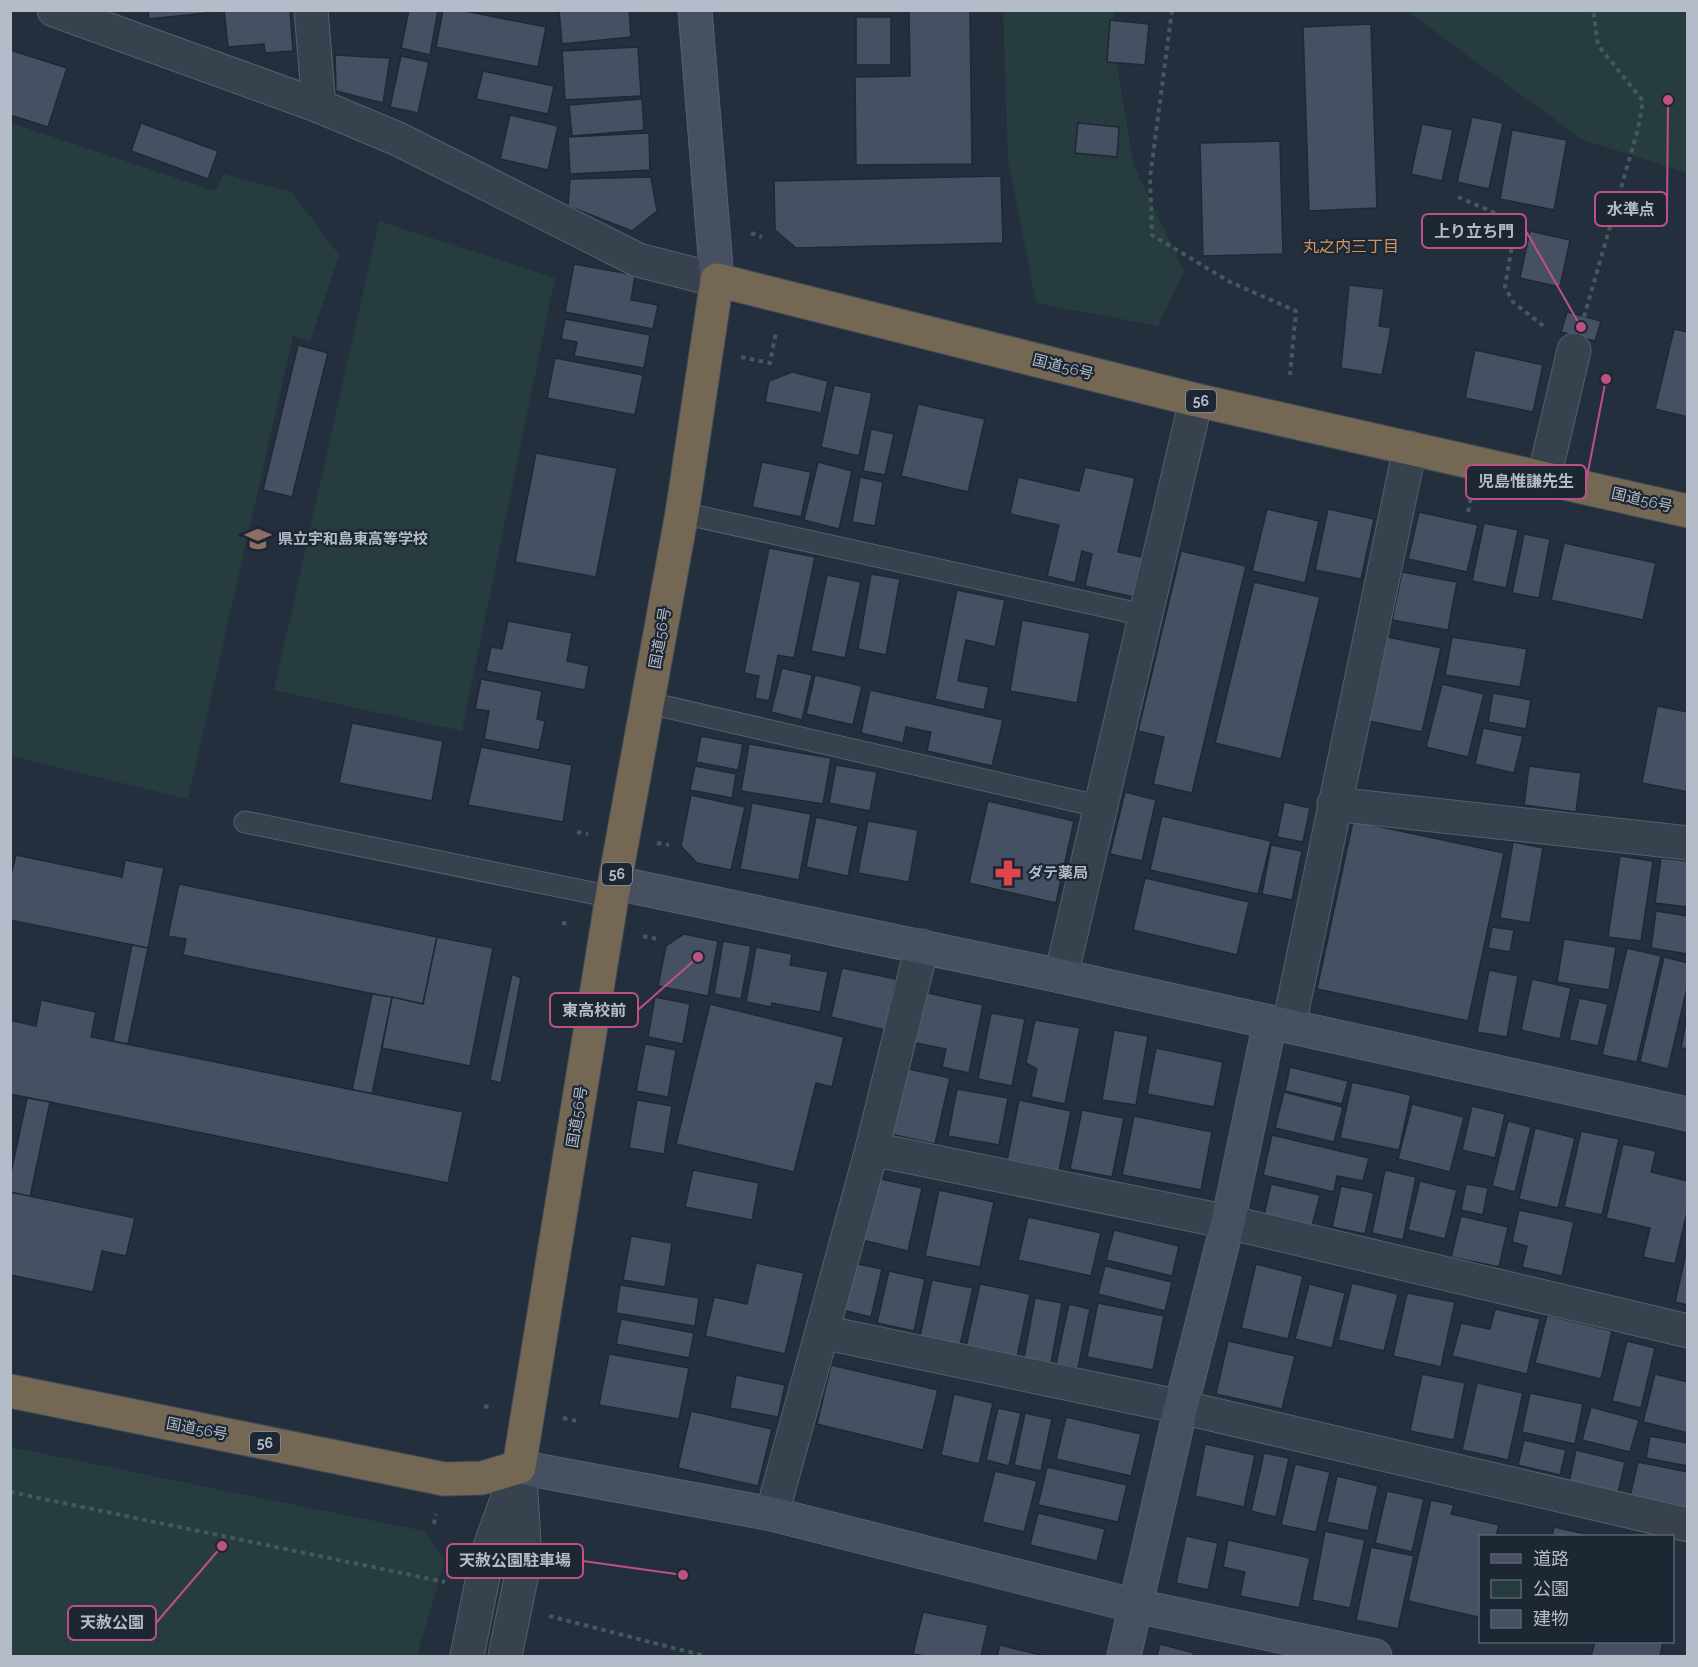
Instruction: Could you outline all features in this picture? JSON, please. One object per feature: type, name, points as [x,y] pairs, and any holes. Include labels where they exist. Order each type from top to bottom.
[{"type":"highway","name":"国道56号","points":[[10,1391],[444,1479],[482,1478],[519,1467],[614,890],[682,513],[717,280],[1196,400],[1688,511]]},
{"type":"street","points":[[54,10],[319,106],[398,140],[638,260],[717,280],[695,10]]},
{"type":"street","points":[[311,10],[319,106]]},
{"type":"street","points":[[1544,478],[1574,350]]},
{"type":"street","points":[[1061,975],[1196,400]]},
{"type":"street","points":[[1124,1656],[1180,1407],[1334,804],[1410,448]]},
{"type":"street","points":[[1334,804],[1688,843]]},
{"type":"street","points":[[614,890],[922,946],[1688,1114]]},
{"type":"street","points":[[772,1514],[872,1149],[922,946]]},
{"type":"street","points":[[872,1149],[1228,1222],[1688,1331]]},
{"type":"street","points":[[822,1332],[1180,1407],[1688,1525]]},
{"type":"street","points":[[519,1467],[772,1514],[1136,1606],[1375,1656]]},
{"type":"street","points":[[467,1656],[488,1552],[519,1467]]},
{"type":"street","points":[[505,1656],[525,1559],[519,1467]]},
{"type":"lane","points":[[682,513],[1144,615]]},
{"type":"lane","points":[[649,703],[1102,807]]},
{"type":"lane","points":[[245,822],[614,890]]},
{"type":"path","points":[[1172,10],[1150,178],[1152,235],[1230,282],[1296,310],[1290,375]]},
{"type":"path","points":[[1587,307],[1638,129],[1643,101],[1598,45],[1593,10]]},
{"type":"path","points":[[1458,197],[1516,222],[1505,287],[1513,302],[1574,350]]},
{"type":"path","points":[[10,1492],[452,1583]]},
{"type":"path","points":[[542,1615],[705,1656]]},
{"type":"green space","points":[[1003,11],[1114,11],[1112,37],[1134,166],[1184,271],[1158,326],[1036,303],[1008,159]]},
{"type":"green space","points":[[1407,11],[1687,11],[1687,173],[1581,139]]},
{"type":"green space","points":[[11,123],[215,191],[224,174],[292,192],[339,255],[310,341],[293,336],[188,799],[11,756]]},
{"type":"green space","points":[[379,221],[555,278],[462,731],[274,690]]},
{"type":"green space","points":[[10,1447],[424,1531],[445,1560],[417,1656],[11,1656]]},
{"type":"building","points":[[148,10],[206,10],[206,13],[149,19]]},
{"type":"building","points":[[224,10],[290,10],[293,51],[265,53],[264,44],[228,47]]},
{"type":"building","points":[[409,10],[438,10],[430,55],[401,48]]},
{"type":"building","points":[[443,10],[459,10],[546,27],[538,67],[436,47]]},
{"type":"building","points":[[559,10],[629,10],[631,37],[562,44]]},
{"type":"building","points":[[909,10],[970,10],[972,164],[856,165],[855,77],[910,76]]},
{"type":"building","points":[[856,17],[891,17],[891,65],[856,65]]},
{"type":"building","points":[[1110,20],[1149,24],[1145,65],[1107,62]]},
{"type":"building","points":[[1371,24],[1377,208],[1309,211],[1303,27]]},
{"type":"building","points":[[638,47],[641,96],[565,100],[562,51]]},
{"type":"building","points":[[10,50],[67,68],[48,127],[10,115]]},
{"type":"building","points":[[335,55],[390,58],[383,103],[336,91]]},
{"type":"building","points":[[401,56],[429,62],[418,113],[390,107]]},
{"type":"building","points":[[483,71],[554,86],[548,114],[476,99]]},
{"type":"building","points":[[642,99],[644,130],[572,136],[569,105]]},
{"type":"building","points":[[510,115],[558,126],[548,170],[500,159]]},
{"type":"building","points":[[1472,117],[1503,123],[1489,189],[1457,182]]},
{"type":"building","points":[[141,123],[218,151],[208,179],[131,151]]},
{"type":"building","points":[[1078,123],[1119,127],[1117,157],[1075,153]]},
{"type":"building","points":[[1422,124],[1453,130],[1442,181],[1411,174]]},
{"type":"building","points":[[1512,130],[1567,140],[1554,210],[1500,199]]},
{"type":"building","points":[[649,133],[650,170],[570,174],[568,137]]},
{"type":"building","points":[[1280,141],[1283,254],[1203,256],[1200,143]]},
{"type":"building","points":[[1001,176],[1003,243],[796,248],[775,230],[774,181]]},
{"type":"building","points":[[651,177],[657,211],[632,231],[568,206],[570,179]]},
{"type":"building","points":[[1530,231],[1570,240],[1560,287],[1520,278]]},
{"type":"building","points":[[574,264],[635,275],[631,300],[658,305],[653,329],[565,312]]},
{"type":"building","points":[[1349,285],[1384,289],[1379,326],[1391,328],[1382,375],[1341,368]]},
{"type":"building","points":[[1567,312],[1601,321],[1595,341],[1561,332]]},
{"type":"building","points":[[565,319],[650,335],[644,368],[574,356],[577,342],[561,339]]},
{"type":"building","points":[[1674,329],[1688,332],[1688,417],[1655,409]]},
{"type":"building","points":[[298,345],[328,353],[292,497],[263,490]]},
{"type":"building","points":[[1475,350],[1543,365],[1533,412],[1465,398]]},
{"type":"building","points":[[555,358],[643,375],[635,415],[547,398]]},
{"type":"building","points":[[792,372],[828,381],[821,413],[765,402],[769,381]]},
{"type":"building","points":[[834,385],[872,393],[859,456],[821,447]]},
{"type":"building","points":[[918,404],[985,419],[968,492],[901,476]]},
{"type":"building","points":[[871,429],[894,434],[885,475],[863,471]]},
{"type":"building","points":[[536,453],[617,468],[596,577],[515,562]]},
{"type":"building","points":[[762,462],[811,472],[801,517],[752,507]]},
{"type":"building","points":[[818,462],[852,471],[839,529],[804,520]]},
{"type":"building","points":[[1085,467],[1135,478],[1118,552],[1142,557],[1133,597],[1085,586],[1092,554],[1082,551],[1075,583],[1047,576],[1059,525],[1010,514],[1018,477],[1079,491]]},
{"type":"building","points":[[860,477],[883,482],[875,526],[852,522]]},
{"type":"building","points":[[1267,509],[1319,521],[1305,583],[1252,571]]},
{"type":"building","points":[[1328,509],[1374,519],[1361,579],[1315,570]]},
{"type":"building","points":[[1419,512],[1478,525],[1467,572],[1408,559]]},
{"type":"building","points":[[1484,523],[1518,530],[1506,588],[1472,581]]},
{"type":"building","points":[[1524,534],[1550,539],[1539,598],[1512,593]]},
{"type":"building","points":[[1564,543],[1656,563],[1643,620],[1551,600]]},
{"type":"building","points":[[769,548],[815,557],[794,658],[778,655],[769,701],[755,698],[759,676],[744,673]]},
{"type":"building","points":[[1181,551],[1246,566],[1192,793],[1153,784],[1164,737],[1138,731]]},
{"type":"building","points":[[1402,572],[1457,582],[1448,630],[1392,620]]},
{"type":"building","points":[[871,574],[900,579],[886,655],[858,649]]},
{"type":"building","points":[[827,575],[861,582],[845,658],[811,651]]},
{"type":"building","points":[[1254,582],[1320,597],[1281,759],[1215,743]]},
{"type":"building","points":[[957,590],[1005,600],[995,647],[966,640],[958,681],[989,687],[984,710],[935,699]]},
{"type":"building","points":[[1022,620],[1090,633],[1077,703],[1010,691]]},
{"type":"building","points":[[508,621],[572,633],[567,661],[589,666],[585,690],[486,671],[491,647],[502,649]]},
{"type":"building","points":[[1383,636],[1441,648],[1422,732],[1364,720]]},
{"type":"building","points":[[1452,637],[1527,649],[1520,687],[1445,675]]},
{"type":"building","points":[[782,668],[812,675],[802,720],[771,712]]},
{"type":"building","points":[[815,675],[862,686],[853,725],[806,714]]},
{"type":"building","points":[[481,679],[542,691],[537,719],[545,721],[539,750],[484,739],[489,711],[475,709]]},
{"type":"building","points":[[1442,684],[1484,694],[1468,757],[1426,747]]},
{"type":"building","points":[[870,690],[1003,720],[992,766],[927,751],[931,732],[906,727],[903,743],[861,733]]},
{"type":"building","points":[[1493,693],[1531,700],[1526,729],[1488,722]]},
{"type":"building","points":[[1657,706],[1688,712],[1688,792],[1642,783]]},
{"type":"building","points":[[352,723],[443,741],[432,801],[339,783]]},
{"type":"building","points":[[1483,728],[1523,736],[1514,773],[1475,764]]},
{"type":"building","points":[[701,736],[743,744],[738,770],[696,762]]},
{"type":"building","points":[[749,744],[831,758],[823,804],[741,791]]},
{"type":"building","points":[[481,747],[572,765],[563,822],[468,805]]},
{"type":"building","points":[[836,765],[877,772],[870,811],[829,803]]},
{"type":"building","points":[[695,766],[736,774],[732,798],[690,790]]},
{"type":"building","points":[[1529,766],[1581,773],[1576,812],[1524,805]]},
{"type":"building","points":[[1125,792],[1156,800],[1142,861],[1110,854]]},
{"type":"building","points":[[691,795],[745,807],[731,870],[697,863],[681,846]]},
{"type":"building","points":[[988,801],[1074,821],[1056,903],[969,883]]},
{"type":"building","points":[[1284,802],[1310,808],[1303,842],[1277,837]]},
{"type":"building","points":[[752,803],[811,814],[799,880],[740,869]]},
{"type":"building","points":[[1162,816],[1271,841],[1258,894],[1150,870]]},
{"type":"building","points":[[816,817],[858,826],[848,876],[806,867]]},
{"type":"building","points":[[868,821],[918,830],[909,882],[858,873]]},
{"type":"building","points":[[1353,821],[1504,853],[1468,1021],[1317,989]]},
{"type":"building","points":[[1513,842],[1543,848],[1530,923],[1500,918]]},
{"type":"building","points":[[1271,845],[1302,851],[1292,900],[1262,894]]},
{"type":"building","points":[[16,855],[122,877],[125,860],[164,868],[148,948],[10,920],[10,879]]},
{"type":"building","points":[[1620,856],[1653,861],[1641,941],[1608,937]]},
{"type":"building","points":[[1661,858],[1688,861],[1688,907],[1655,903]]},
{"type":"building","points":[[1145,878],[1249,902],[1237,955],[1133,930]]},
{"type":"building","points":[[179,884],[437,937],[423,1004],[183,955],[186,939],[168,936]]},
{"type":"building","points":[[1656,911],[1688,916],[1688,954],[1651,948]]},
{"type":"building","points":[[1492,927],[1514,930],[1510,952],[1488,948]]},
{"type":"building","points":[[684,934],[718,941],[708,996],[658,986],[666,946]]},
{"type":"building","points":[[437,937],[493,948],[470,1066],[382,1048],[392,997],[423,1004]]},
{"type":"building","points":[[1564,939],[1616,947],[1609,990],[1557,982]]},
{"type":"building","points":[[723,941],[751,946],[741,999],[714,994]]},
{"type":"building","points":[[132,945],[148,948],[128,1044],[113,1041]]},
{"type":"building","points":[[756,947],[792,954],[790,965],[828,972],[820,1012],[772,1003],[771,1007],[746,1002]]},
{"type":"building","points":[[1627,948],[1661,956],[1637,1062],[1602,1055]]},
{"type":"building","points":[[1664,957],[1688,963],[1688,984],[1668,1069],[1640,1062]]},
{"type":"building","points":[[842,968],[896,979],[885,1030],[831,1017]]},
{"type":"building","points":[[1489,970],[1518,976],[1507,1037],[1477,1032]]},
{"type":"building","points":[[512,974],[521,978],[501,1083],[490,1080]]},
{"type":"building","points":[[1532,979],[1571,988],[1560,1039],[1521,1030]]},
{"type":"building","points":[[923,992],[983,1005],[969,1073],[942,1067],[946,1049],[912,1042]]},
{"type":"building","points":[[372,994],[392,997],[372,1094],[352,1090]]},
{"type":"building","points":[[655,997],[690,1004],[683,1044],[648,1037]]},
{"type":"building","points":[[1579,998],[1608,1004],[1598,1046],[1569,1040]]},
{"type":"building","points":[[41,1000],[96,1012],[91,1037],[463,1112],[448,1183],[10,1094],[10,1020],[36,1026]]},
{"type":"building","points":[[710,1004],[844,1037],[832,1087],[816,1083],[794,1172],[676,1144]]},
{"type":"building","points":[[1688,1011],[1688,1049],[1681,1048]]},
{"type":"building","points":[[991,1013],[1025,1019],[1012,1086],[978,1079]]},
{"type":"building","points":[[1035,1020],[1080,1028],[1065,1104],[1031,1097],[1037,1069],[1026,1063]]},
{"type":"building","points":[[1114,1030],[1148,1036],[1136,1105],[1102,1100]]},
{"type":"building","points":[[645,1044],[676,1050],[668,1097],[636,1091]]},
{"type":"building","points":[[1156,1048],[1223,1062],[1214,1107],[1147,1094]]},
{"type":"building","points":[[1290,1067],[1348,1081],[1342,1104],[1285,1091]]},
{"type":"building","points":[[904,1068],[950,1078],[935,1144],[890,1134]]},
{"type":"building","points":[[1352,1082],[1411,1095],[1399,1150],[1340,1138]]},
{"type":"building","points":[[957,1089],[1008,1098],[999,1145],[948,1136]]},
{"type":"building","points":[[1284,1092],[1343,1107],[1334,1142],[1275,1128]]},
{"type":"building","points":[[27,1098],[50,1102],[30,1197],[10,1192],[10,1177]]},
{"type":"building","points":[[637,1100],[672,1106],[664,1154],[629,1148]]},
{"type":"building","points":[[1019,1100],[1071,1111],[1059,1171],[1007,1161]]},
{"type":"building","points":[[1412,1104],[1464,1117],[1450,1172],[1398,1159]]},
{"type":"building","points":[[1472,1106],[1505,1114],[1495,1158],[1462,1150]]},
{"type":"building","points":[[1082,1110],[1124,1118],[1112,1177],[1070,1169]]},
{"type":"building","points":[[1134,1116],[1212,1132],[1201,1190],[1122,1175]]},
{"type":"building","points":[[1508,1121],[1531,1127],[1515,1192],[1492,1186]]},
{"type":"building","points":[[1535,1128],[1575,1138],[1558,1208],[1519,1199]]},
{"type":"building","points":[[1581,1131],[1619,1139],[1602,1215],[1564,1207]]},
{"type":"building","points":[[1272,1135],[1369,1158],[1363,1181],[1337,1176],[1334,1192],[1263,1175]]},
{"type":"building","points":[[1623,1144],[1656,1151],[1651,1172],[1688,1181],[1688,1208],[1675,1264],[1643,1257],[1650,1228],[1606,1218]]},
{"type":"building","points":[[693,1170],[759,1183],[752,1220],[685,1207]]},
{"type":"building","points":[[1385,1170],[1416,1177],[1403,1240],[1372,1233]]},
{"type":"building","points":[[876,1178],[922,1188],[908,1251],[862,1240]]},
{"type":"building","points":[[1420,1181],[1457,1190],[1445,1239],[1408,1230]]},
{"type":"building","points":[[1271,1184],[1320,1195],[1312,1226],[1264,1215]]},
{"type":"building","points":[[1466,1184],[1488,1188],[1483,1215],[1461,1210]]},
{"type":"building","points":[[1341,1186],[1374,1193],[1365,1234],[1332,1227]]},
{"type":"building","points":[[939,1190],[994,1202],[980,1267],[925,1256]]},
{"type":"building","points":[[10,1192],[135,1218],[126,1256],[102,1251],[93,1292],[10,1275]]},
{"type":"building","points":[[1519,1210],[1574,1222],[1562,1276],[1522,1267],[1527,1246],[1512,1242]]},
{"type":"building","points":[[1461,1216],[1508,1227],[1499,1267],[1451,1257]]},
{"type":"building","points":[[1028,1217],[1101,1233],[1091,1276],[1018,1260]]},
{"type":"building","points":[[1114,1230],[1179,1246],[1172,1276],[1106,1260]]},
{"type":"building","points":[[631,1236],[672,1243],[665,1287],[623,1280]]},
{"type":"building","points":[[1688,1244],[1688,1305],[1675,1302]]},
{"type":"building","points":[[756,1263],[804,1273],[785,1354],[705,1336],[714,1297],[747,1304]]},
{"type":"building","points":[[853,1263],[882,1269],[871,1317],[842,1310]]},
{"type":"building","points":[[1256,1264],[1303,1276],[1288,1339],[1241,1328]]},
{"type":"building","points":[[1105,1266],[1172,1282],[1165,1311],[1098,1294]]},
{"type":"building","points":[[889,1271],[925,1279],[914,1331],[877,1323]]},
{"type":"building","points":[[932,1280],[973,1288],[960,1345],[920,1336]]},
{"type":"building","points":[[1352,1283],[1398,1294],[1384,1351],[1338,1340]]},
{"type":"building","points":[[980,1284],[1030,1294],[1016,1362],[965,1351]]},
{"type":"building","points":[[1309,1284],[1345,1293],[1332,1348],[1295,1339]]},
{"type":"building","points":[[620,1285],[699,1298],[695,1326],[616,1313]]},
{"type":"building","points":[[1407,1293],[1455,1302],[1441,1367],[1393,1356]]},
{"type":"building","points":[[1035,1298],[1062,1303],[1051,1363],[1024,1358]]},
{"type":"building","points":[[1098,1303],[1164,1316],[1153,1370],[1087,1357]]},
{"type":"building","points":[[1069,1304],[1090,1309],[1078,1368],[1056,1364]]},
{"type":"building","points":[[1495,1309],[1540,1319],[1527,1374],[1452,1356],[1461,1323],[1490,1329]]},
{"type":"building","points":[[1547,1315],[1612,1331],[1601,1379],[1535,1363]]},
{"type":"building","points":[[621,1319],[694,1333],[689,1358],[616,1344]]},
{"type":"building","points":[[1228,1341],[1295,1356],[1282,1409],[1216,1394]]},
{"type":"building","points":[[1627,1341],[1655,1348],[1641,1408],[1612,1401]]},
{"type":"building","points":[[609,1354],[689,1368],[679,1419],[599,1405]]},
{"type":"building","points":[[831,1365],[938,1390],[923,1450],[817,1424]]},
{"type":"building","points":[[1422,1374],[1465,1383],[1454,1440],[1410,1431]]},
{"type":"building","points":[[1655,1374],[1688,1382],[1688,1433],[1643,1422]]},
{"type":"building","points":[[736,1375],[785,1385],[778,1417],[730,1408]]},
{"type":"building","points":[[1477,1383],[1523,1393],[1508,1460],[1462,1450]]},
{"type":"building","points":[[1530,1393],[1583,1404],[1575,1444],[1522,1432]]},
{"type":"building","points":[[954,1394],[993,1403],[979,1464],[941,1455]]},
{"type":"building","points":[[1591,1407],[1639,1420],[1630,1452],[1582,1440]]},
{"type":"building","points":[[998,1408],[1021,1413],[1009,1466],[986,1460]]},
{"type":"building","points":[[691,1411],[772,1429],[758,1486],[678,1468]]},
{"type":"building","points":[[1025,1413],[1052,1419],[1041,1471],[1014,1465]]},
{"type":"building","points":[[1066,1417],[1141,1434],[1131,1476],[1056,1459]]},
{"type":"building","points":[[1650,1436],[1688,1443],[1688,1466],[1646,1458]]},
{"type":"building","points":[[1524,1440],[1566,1450],[1560,1475],[1518,1465]]},
{"type":"building","points":[[1205,1444],[1255,1455],[1244,1507],[1195,1496]]},
{"type":"building","points":[[1576,1450],[1625,1462],[1618,1493],[1569,1482]]},
{"type":"building","points":[[1264,1453],[1289,1458],[1276,1517],[1251,1511]]},
{"type":"building","points":[[1638,1462],[1688,1472],[1688,1508],[1630,1496]]},
{"type":"building","points":[[1295,1464],[1330,1472],[1316,1532],[1281,1525]]},
{"type":"building","points":[[1047,1467],[1127,1485],[1118,1522],[1038,1505]]},
{"type":"building","points":[[995,1471],[1037,1481],[1024,1532],[982,1522]]},
{"type":"building","points":[[1337,1476],[1378,1486],[1368,1531],[1327,1522]]},
{"type":"building","points":[[1387,1491],[1424,1499],[1412,1552],[1375,1543]]},
{"type":"building","points":[[1431,1500],[1454,1505],[1451,1514],[1499,1525],[1496,1535],[1479,1535],[1478,1617],[1408,1601]]},
{"type":"building","points":[[1038,1513],[1105,1529],[1097,1561],[1030,1545]]},
{"type":"building","points":[[1554,1527],[1590,1535],[1552,1535]]},
{"type":"building","points":[[1325,1531],[1365,1540],[1350,1608],[1312,1600]]},
{"type":"building","points":[[1186,1536],[1218,1543],[1208,1590],[1176,1583]]},
{"type":"building","points":[[1228,1540],[1310,1558],[1299,1608],[1240,1596],[1245,1572],[1223,1567]]},
{"type":"building","points":[[1371,1547],[1414,1556],[1398,1629],[1356,1620]]},
{"type":"building","points":[[923,1612],[988,1625],[981,1656],[913,1654]]},
{"type":"building","points":[[1595,1643],[1663,1643],[1660,1656],[1591,1656]]},
{"type":"building","points":[[1160,1644],[1194,1653],[1193,1656],[1157,1656]]},
{"type":"building","points":[[1000,1645],[1045,1656],[997,1656]]},
{"type":"place","name":"水準点","points":[[1668,100]]},
{"type":"place","name":"上り立ち門","points":[[1581,327]]},
{"type":"place","name":"児島惟謙先生","points":[[1606,379]]},
{"type":"place","name":"県立宇和島東高等学校","points":[[258,539]]},
{"type":"place","name":"ダテ薬局","points":[[1008,873]]},
{"type":"place","name":"東高校前","points":[[698,957]]},
{"type":"place","name":"天赦公園","points":[[222,1546]]},
{"type":"place","name":"天赦公園駐車場","points":[[683,1575]]},
{"type":"district","name":"丸之内三丁目","points":[[1351,246]]}]
